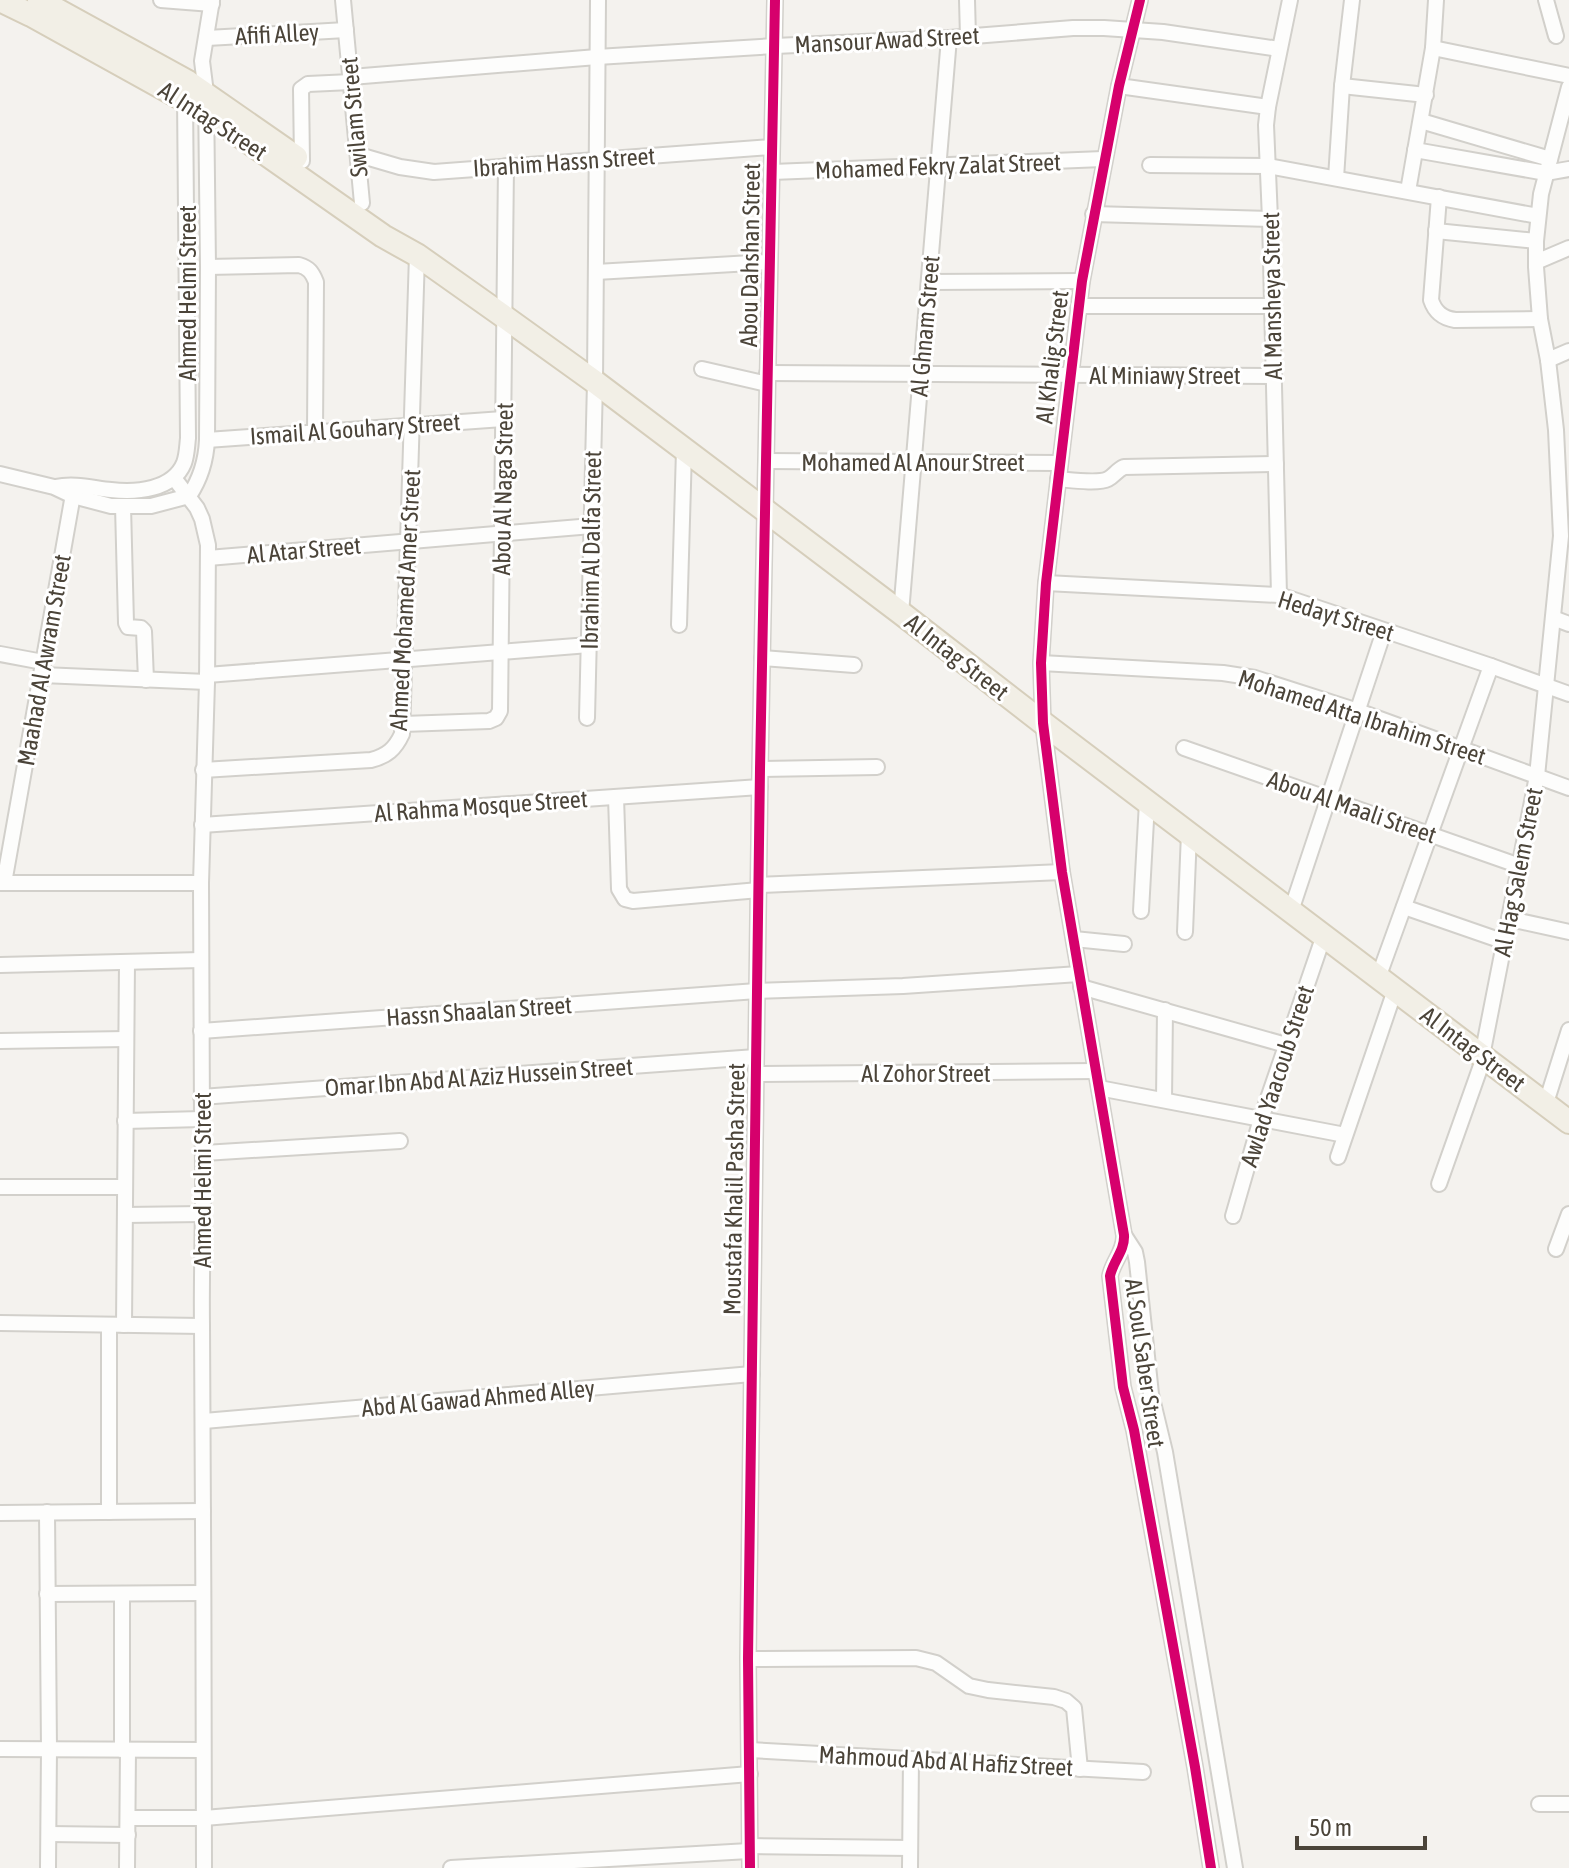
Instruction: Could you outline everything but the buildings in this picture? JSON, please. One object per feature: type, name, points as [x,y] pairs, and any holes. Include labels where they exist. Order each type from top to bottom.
[{"type":"main road","name":"Al Intag Street","points":[[0,0],[196,97],[383,236],[417,255],[506,318],[901,613],[1569,1122]]},
{"type":"main road","name":"Al Intag Street","points":[[39,0],[302,161],[390,225],[417,255]]},
{"type":"street","points":[[161,0],[212,2],[196,97]]},
{"type":"street","name":"Swilam Street","points":[[343,0],[362,203]]},
{"type":"street","name":"Ibrahim Al Dalfa Street","points":[[587,718],[595,382],[598,0]]},
{"type":"street","name":"Abou Dahshan Street","points":[[765,511],[775,0]]},
{"type":"street","points":[[967,0],[968,37]]},
{"type":"street","name":"Al Khalig Street","points":[[1043,723],[1041,663],[1046,583],[1078,306],[1103,159],[1140,0]]},
{"type":"street","name":"Al Mansheya Street","points":[[1279,595],[1266,125],[1290,0]]},
{"type":"street","points":[[1336,178],[1352,0]]},
{"type":"street","points":[[1408,191],[1433,48],[1436,0]]},
{"type":"street","points":[[1546,0],[1556,36]]},
{"type":"street","name":"Mansour Awad Street","points":[[302,161],[303,87],[351,79],[597,57],[968,37],[1073,28],[1134,29],[1279,49]]},
{"type":"street","name":"Afifi Alley","points":[[207,38],[346,30]]},
{"type":"street","name":"Al Ghnam Street","points":[[901,613],[949,38]]},
{"type":"street","points":[[1433,48],[1569,76]]},
{"type":"street","points":[[196,97],[202,61]]},
{"type":"street","points":[[1119,86],[1268,107]]},
{"type":"street","points":[[1342,86],[1426,95]]},
{"type":"street","name":"Al Hag Salem Street","points":[[1439,1184],[1483,1056],[1537,776],[1553,618],[1565,538],[1548,360],[1540,319],[1536,241],[1548,166],[1569,87]]},
{"type":"street","name":"Ahmed Helmi Street","points":[[189,496],[204,465],[207,440],[208,267],[196,97]]},
{"type":"street","name":"Ahmed Helmi Street","points":[[196,97],[188,438],[185,460],[174,478],[202,519],[208,545],[201,883],[204,1868]]},
{"type":"street","points":[[1421,121],[1548,166]]},
{"type":"street","name":"Ibrahim Hassn Street","points":[[359,155],[400,167],[434,172],[772,147]]},
{"type":"street","points":[[1415,150],[1569,169]]},
{"type":"street","name":"Mohamed Fekry Zalat Street","points":[[772,172],[1103,159]]},
{"type":"street","points":[[1150,165],[1268,166],[1538,216]]},
{"type":"street","name":"Abou Al Naga Street","points":[[403,724],[489,721],[496,718],[500,711],[506,166]]},
{"type":"street","points":[[1439,197],[1431,300],[1433,308],[1447,319],[1455,320],[1540,319]]},
{"type":"street","points":[[1093,214],[1270,219]]},
{"type":"street","points":[[1436,231],[1536,241]]},
{"type":"street","points":[[1536,262],[1569,248]]},
{"type":"street","name":"Ahmed Mohamed Amer Street","points":[[203,770],[371,760],[381,758],[398,744],[403,724],[417,255]]},
{"type":"street","points":[[596,272],[769,262]]},
{"type":"street","points":[[208,267],[299,265],[307,267],[313,274],[316,282],[315,432]]},
{"type":"street","points":[[929,282],[1082,281]]},
{"type":"street","points":[[1078,306],[1272,306]]},
{"type":"street","points":[[1548,360],[1569,351]]},
{"type":"street","name":"Al Miniawy Street","points":[[702,369],[767,379],[921,374],[1274,376]]},
{"type":"street","name":"Ismail Al Gouhary Street","points":[[207,440],[503,419]]},
{"type":"street","points":[[679,625],[684,450]]},
{"type":"street","name":"Mohamed Al Anour Street","points":[[766,461],[1060,463]]},
{"type":"street","points":[[1058,479],[1102,481],[1124,467],[1276,464]]},
{"type":"street","points":[[0,474],[74,490],[136,490],[163,484],[174,478]]},
{"type":"street","points":[[74,490],[92,502],[123,506],[151,506],[189,496]]},
{"type":"street","name":"Maahad Al Awram Street","points":[[2,883],[5,850],[74,490]]},
{"type":"street","points":[[123,506],[126,623],[128,627],[144,631],[146,680]]},
{"type":"street","name":"Moustafa Khalil Pasha Street","points":[[750,1868],[748,1659],[765,511]]},
{"type":"street","name":"Al Atar Street","points":[[208,558],[592,526]]},
{"type":"street","name":"Hedayt Street","points":[[1046,583],[1279,595],[1569,694]]},
{"type":"street","points":[[1553,618],[1569,624]]},
{"type":"street","points":[[1291,911],[1384,631]]},
{"type":"street","points":[[0,654],[42,668],[146,680],[207,679],[589,645]]},
{"type":"street","points":[[762,658],[854,665]]},
{"type":"street","name":"Mohamed Atta Ibrahim Street","points":[[1041,663],[1255,678],[1358,711],[1569,788]]},
{"type":"street","points":[[1338,1157],[1404,907],[1491,666]]},
{"type":"street","name":"Al Soul Saber Street","points":[[1043,723],[1062,872],[1124,1235],[1123,1249],[1110,1276],[1123,1387],[1134,1430],[1211,1868]]},
{"type":"street","name":"Abou Al Maali Street","points":[[1184,748],[1520,866]]},
{"type":"street","points":[[760,769],[877,767]]},
{"type":"street","name":"Al Rahma Mosque Street","points":[[202,825],[760,787]]},
{"type":"street","points":[[616,797],[619,889],[625,899],[633,901],[759,888],[1062,872]]},
{"type":"street","points":[[1141,911],[1147,802]]},
{"type":"street","points":[[1185,932],[1189,833]]},
{"type":"street","points":[[2,883],[201,883]]},
{"type":"street","points":[[1404,907],[1505,942]]},
{"type":"street","points":[[1510,919],[1569,932]]},
{"type":"street","name":"Awlad Yaacoub Street","points":[[1233,1216],[1261,1119],[1324,935]]},
{"type":"street","points":[[1074,939],[1124,944]]},
{"type":"street","points":[[0,965],[201,960]]},
{"type":"street","points":[[109,1512],[116,1325],[125,1215],[127,962]]},
{"type":"street","name":"Hassn Shaalan Street","points":[[201,1031],[757,991],[1080,981],[1165,1010],[1286,1045]]},
{"type":"street","points":[[1164,1100],[1165,1010]]},
{"type":"street","points":[[1546,1103],[1569,1030]]},
{"type":"street","points":[[0,1041],[126,1039]]},
{"type":"street","name":"Omar Ibn Abd Al Aziz Hussein Street","points":[[201,1097],[756,1057]]},
{"type":"street","name":"Al Zohor Street","points":[[756,1074],[1096,1071]]},
{"type":"street","points":[[1099,1088],[1345,1135]]},
{"type":"street","points":[[125,1121],[202,1119]]},
{"type":"street","points":[[204,1153],[400,1141]]},
{"type":"street","points":[[0,1187],[125,1187]]},
{"type":"street","points":[[125,1215],[202,1214]]},
{"type":"street","points":[[1556,1249],[1569,1214]]},
{"type":"street","name":"Al Soul Saber Street","points":[[1124,1235],[1135,1252],[1137,1262],[1151,1394],[1165,1452],[1235,1868]]},
{"type":"street","points":[[0,1323],[202,1326]]},
{"type":"street","name":"Abd Al Gawad Ahmed Alley","points":[[204,1421],[752,1374]]},
{"type":"street","points":[[0,1513],[203,1511]]},
{"type":"street","points":[[47,1512],[48,1868]]},
{"type":"street","points":[[47,1594],[203,1593]]},
{"type":"street","points":[[122,1594],[127,1868]]},
{"type":"street","points":[[748,1659],[916,1658],[936,1663],[969,1686],[1054,1697],[1074,1708],[1080,1769]]},
{"type":"street","points":[[0,1749],[203,1750]]},
{"type":"street","name":"Mahmoud Abd Al Hafiz Street","points":[[750,1750],[1143,1772]]},
{"type":"street","points":[[910,1868],[911,1759]]},
{"type":"street","points":[[128,1818],[204,1818],[750,1774]]},
{"type":"street","points":[[1539,1804],[1569,1804]]},
{"type":"street","points":[[49,1834],[128,1835]]},
{"type":"street","points":[[451,1868],[750,1849],[910,1848]]},
{"type":"cycle path","points":[[750,1868],[748,1659],[760,769],[775,0]]},
{"type":"cycle path","points":[[1140,0],[1119,86],[1082,281],[1046,583],[1041,663],[1043,723],[1062,872],[1124,1235],[1123,1246],[1110,1276],[1123,1387],[1134,1430],[1211,1868]]}]
